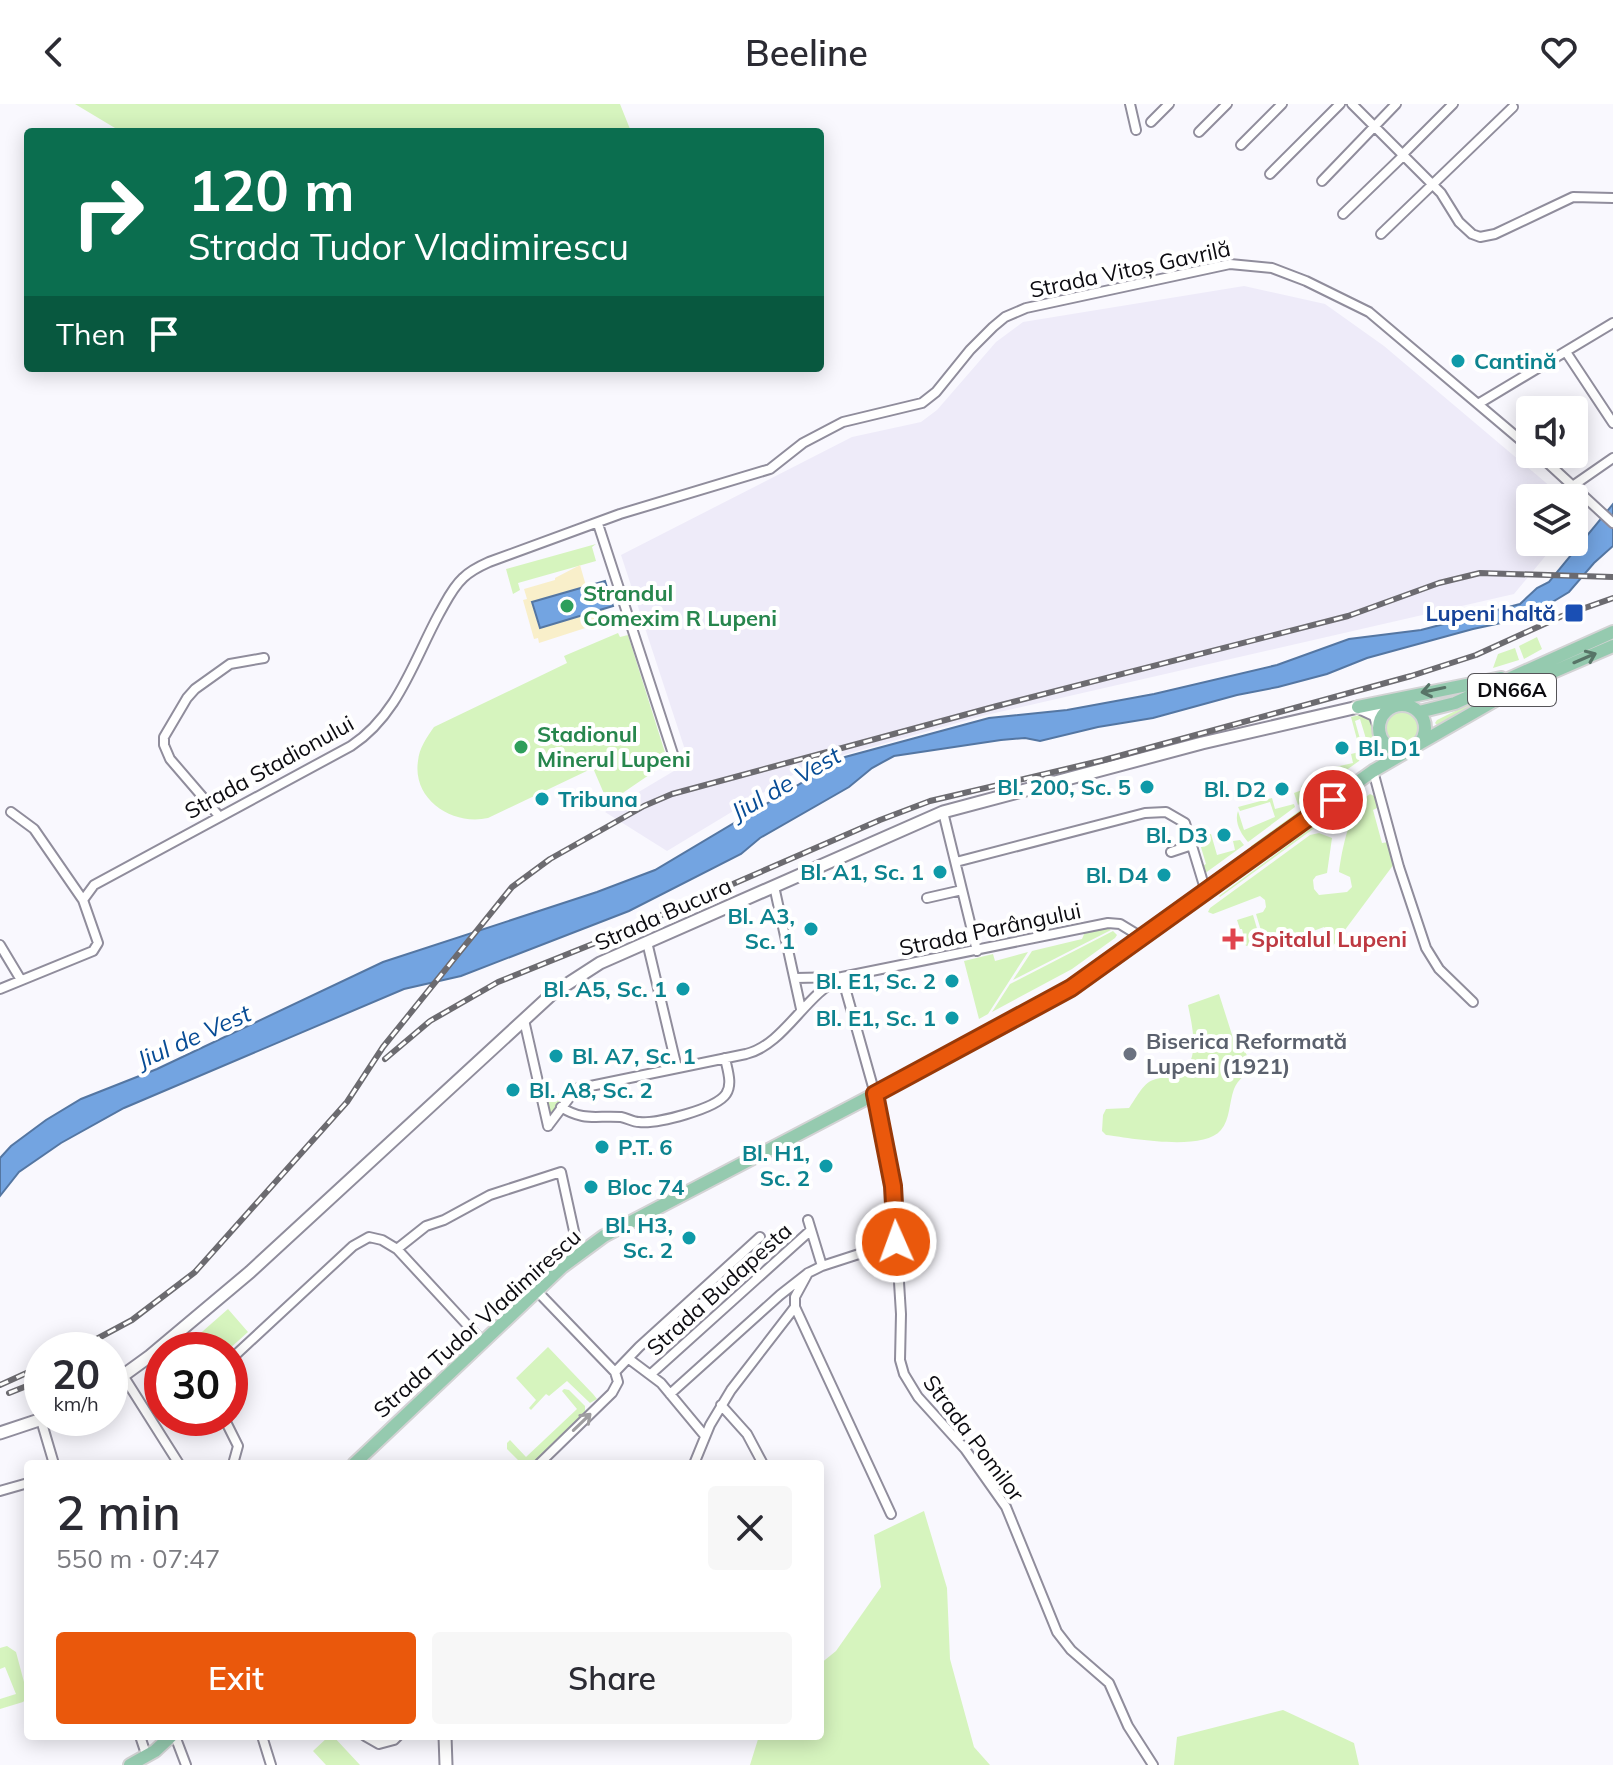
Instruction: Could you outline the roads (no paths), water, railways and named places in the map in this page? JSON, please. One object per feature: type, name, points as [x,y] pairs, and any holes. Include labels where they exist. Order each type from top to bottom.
[{"type":"main road","name":"DN66A","points":[[1419,712],[1455,703],[1613,632]]},
{"type":"main road","name":"DN66A","points":[[1414,747],[1518,687],[1613,646]]},
{"type":"main road","points":[[1358,707],[1508,677]]},
{"type":"main road","points":[[1379,726],[1385,712],[1392,707],[1406,705],[1419,712],[1425,725],[1414,747],[1396,750],[1383,741]]},
{"type":"main road","points":[[1358,707],[1375,715],[1383,741],[1379,761],[1373,771]]},
{"type":"main road","name":"Strada Bucura","points":[[128,1374],[250,1272],[524,1020],[579,974],[943,812],[1202,743],[1358,707],[1392,707]]},
{"type":"main road","name":"Strada Tudor Vladimirescu","points":[[358,1460],[579,1254],[636,1217],[1045,1003],[1143,938],[1373,771],[1414,747]]},
{"type":"main road","points":[[0,1433],[24,1425]]},
{"type":"main road","points":[[130,1765],[147,1757],[168,1740]]},
{"type":"main road","points":[[445,1740],[446,1765]]},
{"type":"street","points":[[1130,104],[1136,130]]},
{"type":"street","points":[[1151,122],[1169,104]]},
{"type":"street","points":[[1199,132],[1227,104]]},
{"type":"street","points":[[1241,145],[1282,104]]},
{"type":"street","points":[[1270,174],[1340,104]]},
{"type":"street","points":[[1352,104],[1445,197],[1467,231],[1480,237],[1573,197],[1613,198]]},
{"type":"street","points":[[1322,181],[1396,104]]},
{"type":"street","points":[[1343,214],[1453,104]]},
{"type":"street","points":[[1381,234],[1513,107]]},
{"type":"street","name":"Strada Vitoș Gavrilă","points":[[598,524],[645,506],[770,469],[803,443],[843,422],[922,403],[936,392],[970,350],[1013,312],[1230,264],[1272,268],[1355,303],[1516,436]]},
{"type":"street","points":[[1478,404],[1613,323]]},
{"type":"street","points":[[1566,352],[1613,423]]},
{"type":"street","points":[[1575,484],[1613,458]]},
{"type":"street","points":[[1554,468],[1573,484]]},
{"type":"street","points":[[1588,498],[1613,523]]},
{"type":"street","points":[[598,524],[675,760]]},
{"type":"street","name":"Strada Stadionului","points":[[83,900],[94,885],[351,746],[371,732],[391,709],[448,599],[460,580],[470,572],[501,557],[598,524]]},
{"type":"street","points":[[219,816],[170,759],[164,737],[195,689],[230,664],[264,658]]},
{"type":"street","points":[[1373,771],[1399,867],[1426,948],[1439,969],[1473,1002]]},
{"type":"street","points":[[956,862],[1155,811],[1166,812],[1182,820],[1206,893]]},
{"type":"street","points":[[0,989],[87,954],[97,946],[83,900],[40,836],[11,812]]},
{"type":"street","points":[[943,812],[977,951]]},
{"type":"street","points":[[1171,852],[1192,845]]},
{"type":"street","points":[[774,886],[801,1009]]},
{"type":"street","points":[[927,898],[962,890]]},
{"type":"street","name":"Strada Parângului","points":[[796,978],[842,977],[1108,923],[1120,924],[1143,938]]},
{"type":"street","points":[[647,942],[677,1068]]},
{"type":"street","points":[[0,945],[21,980]]},
{"type":"street","points":[[842,977],[875,1094]]},
{"type":"street","name":"Strada Parângului","points":[[524,1020],[548,1126],[576,1089],[761,1049],[831,982],[842,977]]},
{"type":"street","points":[[561,1107],[580,1116],[596,1119],[622,1117],[638,1122],[709,1108],[728,1091],[730,1084],[725,1058]]},
{"type":"street","name":"Strada Pomilor","points":[[875,1094],[893,1186],[901,1314],[900,1360],[904,1374],[918,1397],[965,1449],[1006,1507],[1061,1638],[1109,1683],[1128,1726],[1153,1765]]},
{"type":"street","points":[[397,1249],[426,1226],[444,1220],[490,1195],[561,1172],[579,1254]]},
{"type":"street","points":[[808,1220],[822,1266]]},
{"type":"street","name":"Strada Budapesta","points":[[651,1374],[811,1230]]},
{"type":"street","points":[[248,1346],[358,1242],[369,1237],[397,1249],[483,1342]]},
{"type":"street","points":[[616,1375],[629,1359],[760,1237]]},
{"type":"street","points":[[670,1394],[808,1273],[896,1242]]},
{"type":"street","points":[[808,1273],[795,1297],[795,1307],[891,1514]]},
{"type":"street","points":[[537,1291],[616,1375],[618,1384],[543,1460]]},
{"type":"street","points":[[696,1460],[721,1405],[795,1307]]},
{"type":"street","points":[[629,1359],[651,1374],[705,1436]]},
{"type":"street","points":[[128,1383],[176,1460]]},
{"type":"street","points":[[721,1405],[747,1434],[761,1460]]},
{"type":"street","points":[[47,1436],[53,1460]]},
{"type":"street","points":[[233,1436],[238,1446],[234,1460]]},
{"type":"street","points":[[0,1491],[24,1484]]},
{"type":"street","points":[[141,1740],[147,1757]]},
{"type":"street","points":[[175,1740],[186,1765]]},
{"type":"street","points":[[263,1740],[271,1765]]},
{"type":"street","points":[[372,1740],[379,1744],[394,1740]]},
{"type":"water","points":[[1613,504],[1613,546],[1569,592],[1534,613],[1515,620],[1367,658],[1327,674],[1153,718],[1040,741],[1025,738],[1001,740],[894,756],[872,768],[849,787],[760,838],[741,854],[629,911],[461,976],[404,989],[124,1108],[61,1143],[19,1172],[0,1196],[0,1158],[46,1120],[81,1099],[157,1069],[383,962],[655,870],[845,757],[989,718],[1067,710],[1154,694],[1277,665],[1349,639],[1421,630],[1520,604],[1537,588],[1549,582],[1570,556],[1588,556],[1588,534]]},
{"type":"water","name":"Strandul Comexim R Lupeni","points":[[605,581],[613,606],[540,628],[532,602]]},
{"type":"railway","points":[[110,1332],[132,1320],[195,1272],[347,1102],[383,1047],[512,887],[550,859],[644,806],[672,794],[997,706],[1348,616],[1439,583],[1480,573],[1613,577]]},
{"type":"railway","points":[[385,1059],[430,1021],[498,982],[930,801],[1104,760],[1411,676],[1476,655],[1562,616],[1613,598]]},
{"type":"railway","points":[[0,1385],[24,1374]]},
{"type":"railway","points":[[9,1393],[24,1387]]},
{"type":"place","name":"Cantină","points":[[1458,361]]},
{"type":"place","name":"Strandul Comexim R Lupeni","points":[[567,606]]},
{"type":"place","name":"Lupeni haltă","points":[[1574,613]]},
{"type":"place","name":"Stadionul Minerul Lupeni","points":[[521,747]]},
{"type":"place","name":"Bl. D1","points":[[1342,748]]},
{"type":"place","name":"Bl. 200, Sc. 5","points":[[1147,787]]},
{"type":"place","name":"Bl. D2","points":[[1282,789]]},
{"type":"place","name":"Tribuna","points":[[542,799]]},
{"type":"place","name":"Bl. D3","points":[[1224,835]]},
{"type":"place","name":"Bl. A1, Sc. 1","points":[[940,872]]},
{"type":"place","name":"Bl. D4","points":[[1164,875]]},
{"type":"place","name":"Bl. A3, Sc. 1","points":[[811,929]]},
{"type":"place","name":"Spitalul Lupeni","points":[[1233,939]]},
{"type":"place","name":"Bl. E1, Sc. 2","points":[[952,981]]},
{"type":"place","name":"Bl. A5, Sc. 1","points":[[683,989]]},
{"type":"place","name":"Bl. E1, Sc. 1","points":[[952,1018]]},
{"type":"place","name":"Biserica Reformată Lupeni (1921)","points":[[1130,1054]]},
{"type":"place","name":"Bl. A7, Sc. 1","points":[[556,1056]]},
{"type":"place","name":"Bl. A8, Sc. 2","points":[[513,1090]]},
{"type":"place","name":"P.T. 6","points":[[602,1147]]},
{"type":"place","name":"Bl. H1, Sc. 2","points":[[826,1166]]},
{"type":"place","name":"Bloc 74","points":[[591,1187]]},
{"type":"place","name":"Bl. H3, Sc. 2","points":[[689,1238]]},
{"type":"water label","name":"Jiul de Vest","points":[[786,784]]},
{"type":"water label","name":"Jiul de Vest","points":[[194,1037]]}]
